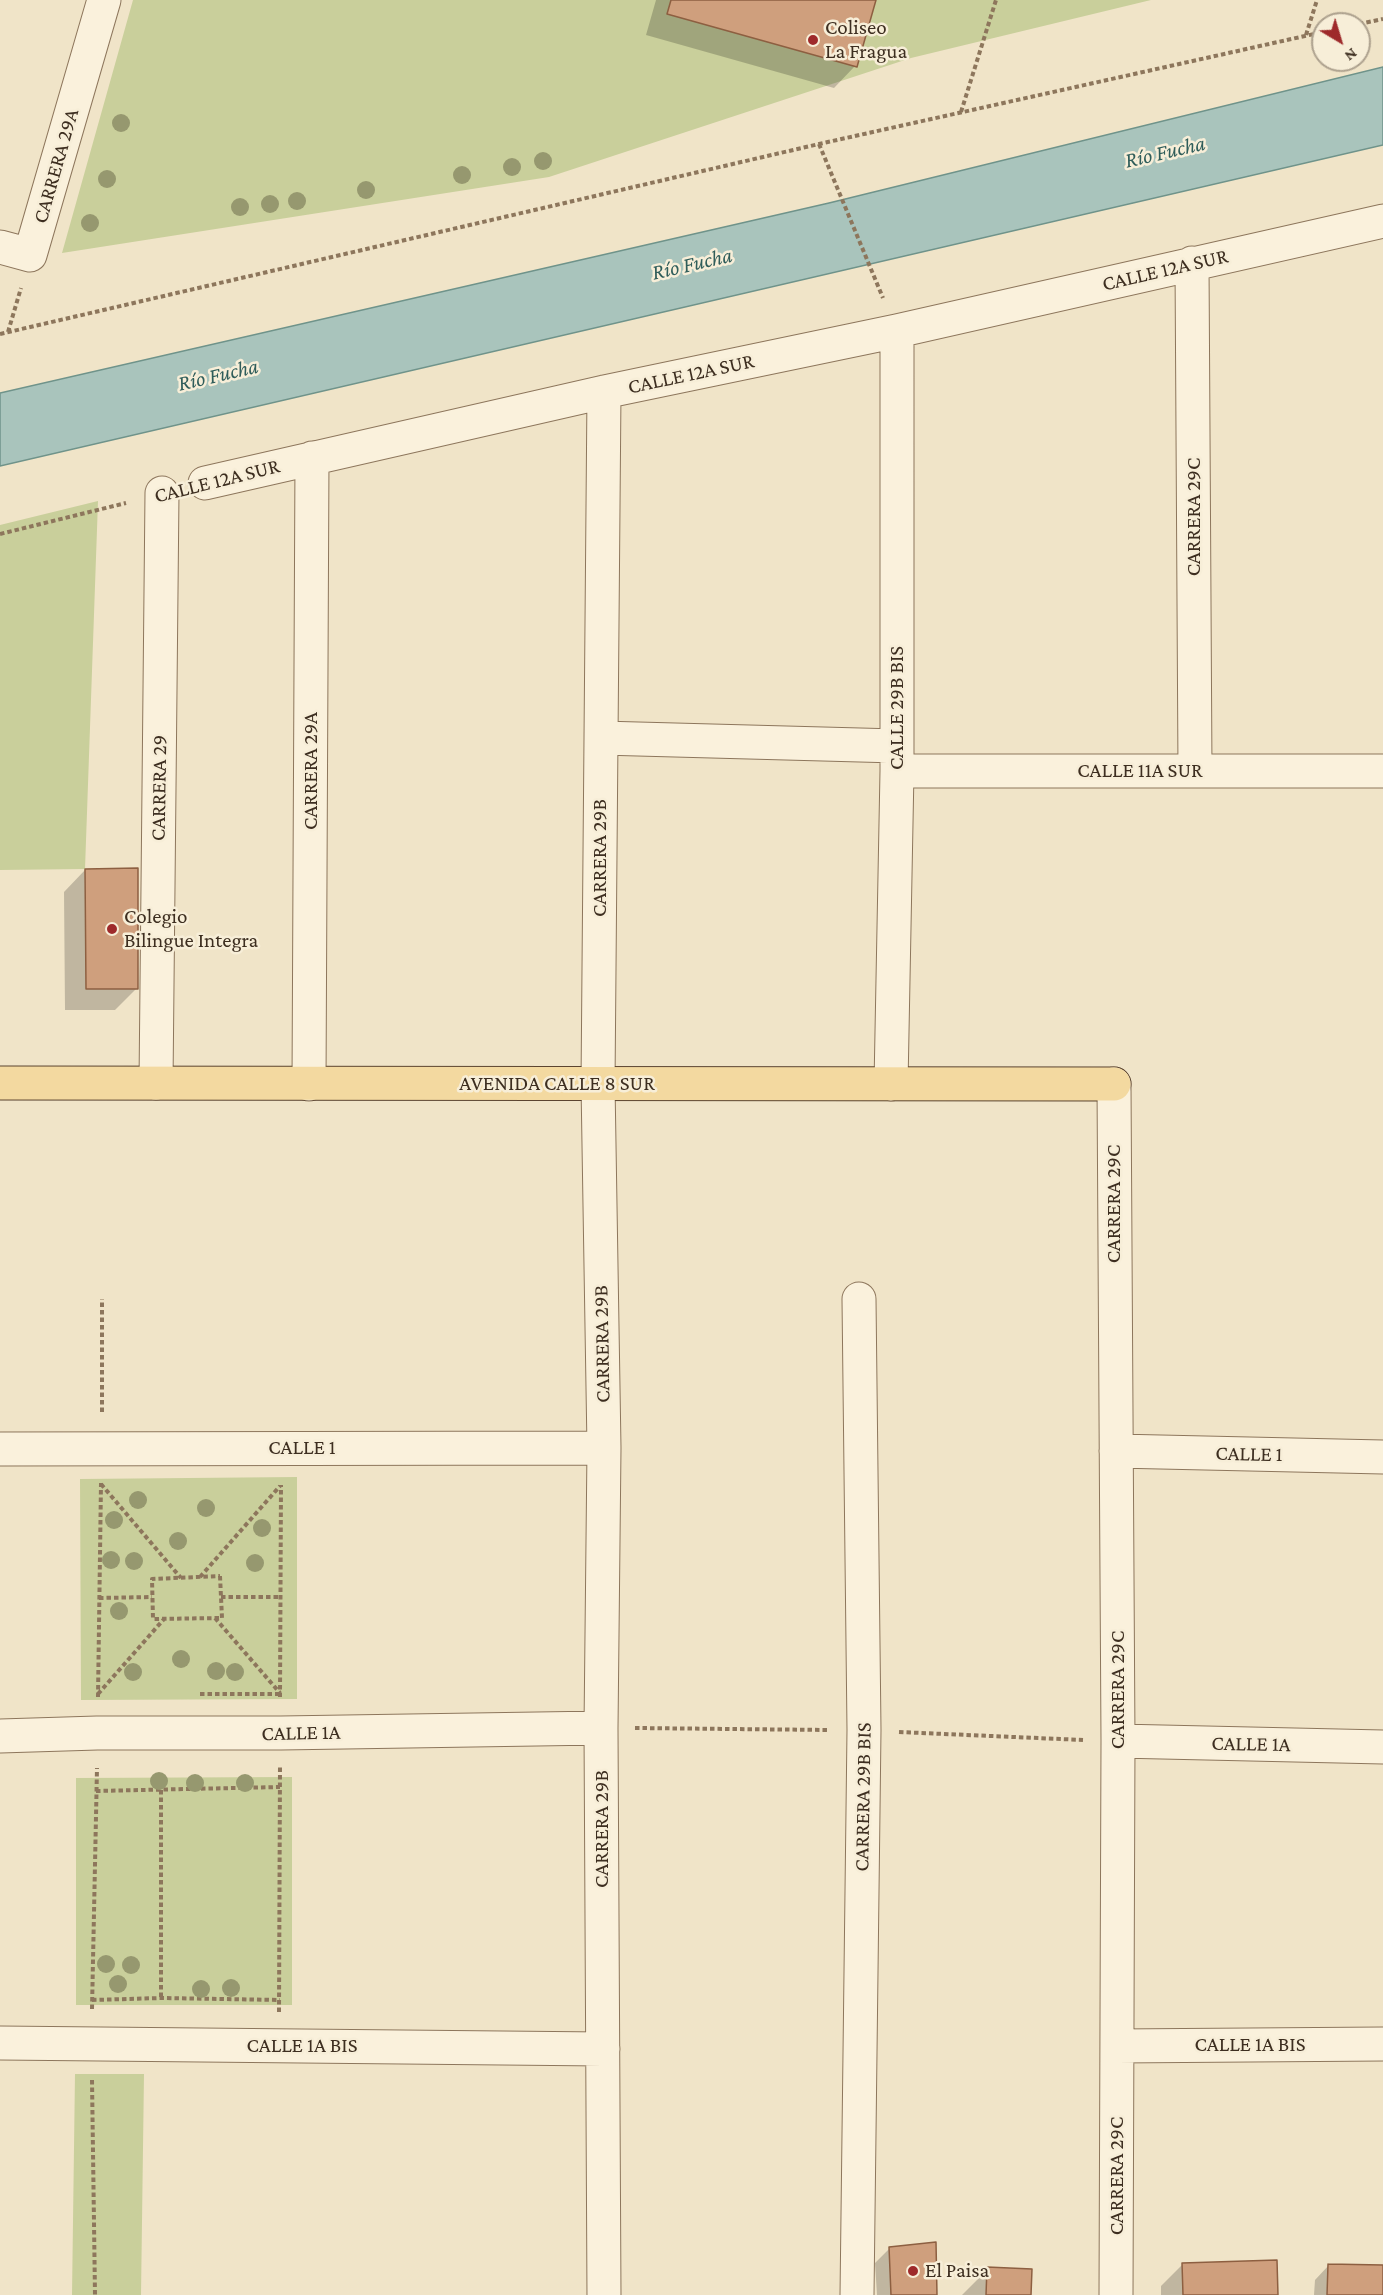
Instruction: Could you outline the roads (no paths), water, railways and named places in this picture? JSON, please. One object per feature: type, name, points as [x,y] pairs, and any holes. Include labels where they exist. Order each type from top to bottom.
[{"type":"main road","name":"AVENIDA CALLE 8 SUR","points":[[0,1083],[1114,1084]]},
{"type":"street","name":"CARRERA 29A","points":[[15,251],[104,0]]},
{"type":"street","name":"CALLE 12A SUR","points":[[205,483],[604,392],[897,331],[1383,221]]},
{"type":"street","name":"CARRERA 29C","points":[[1192,263],[1195,771]]},
{"type":"street","name":"CALLE 29B BIS","points":[[891,1084],[897,758],[897,331]]},
{"type":"street","name":"CARRERA 29B","points":[[604,392],[598,1084],[604,1448],[601,1728],[604,2295]]},
{"type":"street","name":"CARRERA 29A","points":[[309,1084],[312,458]]},
{"type":"street","name":"CARRERA 29","points":[[156,1083],[162,494]]},
{"type":"street","name":"CALLE 11A SUR","points":[[600,738],[897,758],[1195,771],[1383,771]]},
{"type":"street","name":"CARRERA 29C","points":[[1114,1084],[1118,1742],[1116,2295]]},
{"type":"street","name":"CARRERA 29B BIS","points":[[857,2295],[864,1731],[859,1299]]},
{"type":"street","name":"CALLE 1","points":[[0,1449],[604,1448]]},
{"type":"street","name":"CALLE 1","points":[[1116,1451],[1383,1457]]},
{"type":"street","name":"CALLE 1A","points":[[0,1736],[601,1728]]},
{"type":"street","name":"CALLE 1A","points":[[1118,1742],[1383,1747]]},
{"type":"street","name":"CALLE 1A BIS","points":[[0,2043],[603,2049]]},
{"type":"street","name":"CALLE 1A BIS","points":[[1117,2046],[1383,2044]]},
{"type":"water","name":"Río Fucha","points":[[1383,67],[1383,145],[0,466],[0,393],[829,203],[1363,72],[1371,72],[1371,70]]},
{"type":"place","name":"Coliseo La Fragua","points":[[813,40]]},
{"type":"place","name":"Colegio Bilingue Integra","points":[[112,929]]},
{"type":"place","name":"El Paisa","points":[[913,2271]]}]
